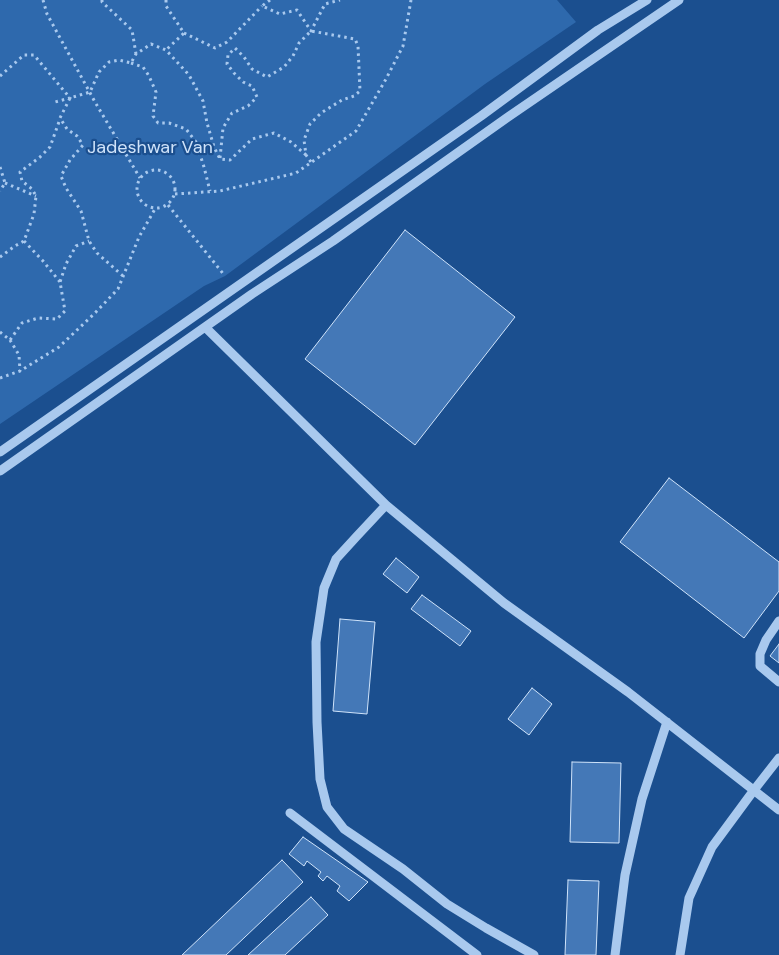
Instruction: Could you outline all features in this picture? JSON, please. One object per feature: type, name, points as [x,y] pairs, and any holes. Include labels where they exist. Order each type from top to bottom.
[{"type":"street","points":[[0,452],[481,116],[598,30],[647,0]]},
{"type":"street","points":[[0,470],[679,0]]},
{"type":"street","points":[[205,327],[386,506],[504,603],[628,692],[779,810]]},
{"type":"street","points":[[386,506],[336,559],[324,588],[316,642],[317,722],[320,779],[327,807],[344,829],[403,869],[447,904],[534,955]]},
{"type":"street","points":[[779,621],[766,640],[760,654],[760,666],[779,682]]},
{"type":"street","points":[[615,955],[625,875],[642,799],[667,722]]},
{"type":"street","points":[[680,955],[689,898],[712,847],[779,758]]},
{"type":"street","points":[[290,812],[477,955]]},
{"type":"path","points":[[43,0],[47,14],[140,178]]},
{"type":"path","points":[[102,0],[132,30],[136,54]]},
{"type":"path","points":[[166,0],[166,6],[184,34],[215,48],[226,42],[270,0]]},
{"type":"path","points":[[220,158],[223,128],[232,112],[248,106],[257,97],[252,86],[243,82],[227,64],[228,55],[235,48],[244,57],[252,70],[267,76],[284,67],[293,56],[299,43],[311,31],[325,4],[340,0]]},
{"type":"path","points":[[175,194],[220,191],[296,173],[356,131],[403,46],[411,0]]},
{"type":"path","points":[[262,6],[280,14],[297,10],[311,31],[355,39],[358,46],[360,91],[321,113],[310,124],[304,140],[306,155]]},
{"type":"path","points":[[166,50],[184,34]]},
{"type":"path","points":[[131,63],[136,54],[151,44],[166,50],[188,75],[203,101],[214,147],[220,158]]},
{"type":"path","points":[[0,76],[24,55],[34,55],[70,98]]},
{"type":"path","points":[[55,102],[90,92],[100,72],[109,62],[119,60],[143,67],[156,92],[153,116],[158,122],[169,123],[186,129],[196,142],[210,191]]},
{"type":"path","points":[[0,257],[24,242],[34,214],[36,196],[32,189],[22,181],[20,172],[50,147],[60,118],[70,98]]},
{"type":"path","points":[[60,118],[67,129],[76,136],[82,145],[70,160],[61,176],[66,188],[81,211],[89,241],[97,253],[123,276]]},
{"type":"path","points":[[220,158],[230,160],[252,139],[274,133],[291,142],[311,162]]},
{"type":"path","points":[[0,167],[5,182],[36,196]]},
{"type":"path","points":[[0,378],[20,371],[59,347],[118,289],[139,237],[155,209],[168,205],[175,194],[174,180],[164,171],[151,170],[140,178],[137,191],[143,203],[155,209]]},
{"type":"path","points":[[0,191],[5,182]]},
{"type":"path","points":[[168,205],[225,276]]},
{"type":"path","points":[[10,340],[22,323],[38,318],[57,320],[64,311],[60,282],[66,264],[76,246],[89,241]]},
{"type":"path","points":[[24,242],[60,282]]},
{"type":"path","points":[[0,332],[10,340],[20,356],[20,371]]},
{"type":"green space","name":"Jadeshwar Van","points":[[0,0],[557,0],[576,22],[485,84],[225,276],[204,286],[0,424]]},
{"type":"building","points":[[405,230],[515,317],[415,445],[305,359]]},
{"type":"building","points":[[669,478],[779,562],[779,591],[744,638],[620,542]]},
{"type":"building","points":[[396,558],[419,577],[407,593],[383,574]]},
{"type":"building","points":[[422,595],[471,631],[460,646],[411,609]]},
{"type":"building","points":[[340,619],[375,622],[367,714],[333,711]]},
{"type":"building","points":[[779,644],[779,663],[770,656]]},
{"type":"building","points":[[532,688],[552,704],[529,735],[508,719]]},
{"type":"building","points":[[572,762],[621,763],[619,843],[570,842]]},
{"type":"building","points":[[303,837],[368,882],[349,901],[337,891],[340,886],[327,876],[323,881],[318,876],[321,872],[307,861],[304,866],[289,854]]},
{"type":"building","points":[[282,860],[303,882],[226,955],[182,955]]},
{"type":"building","points":[[568,880],[599,881],[596,955],[565,955]]},
{"type":"building","points":[[311,897],[328,915],[285,955],[248,955]]}]
